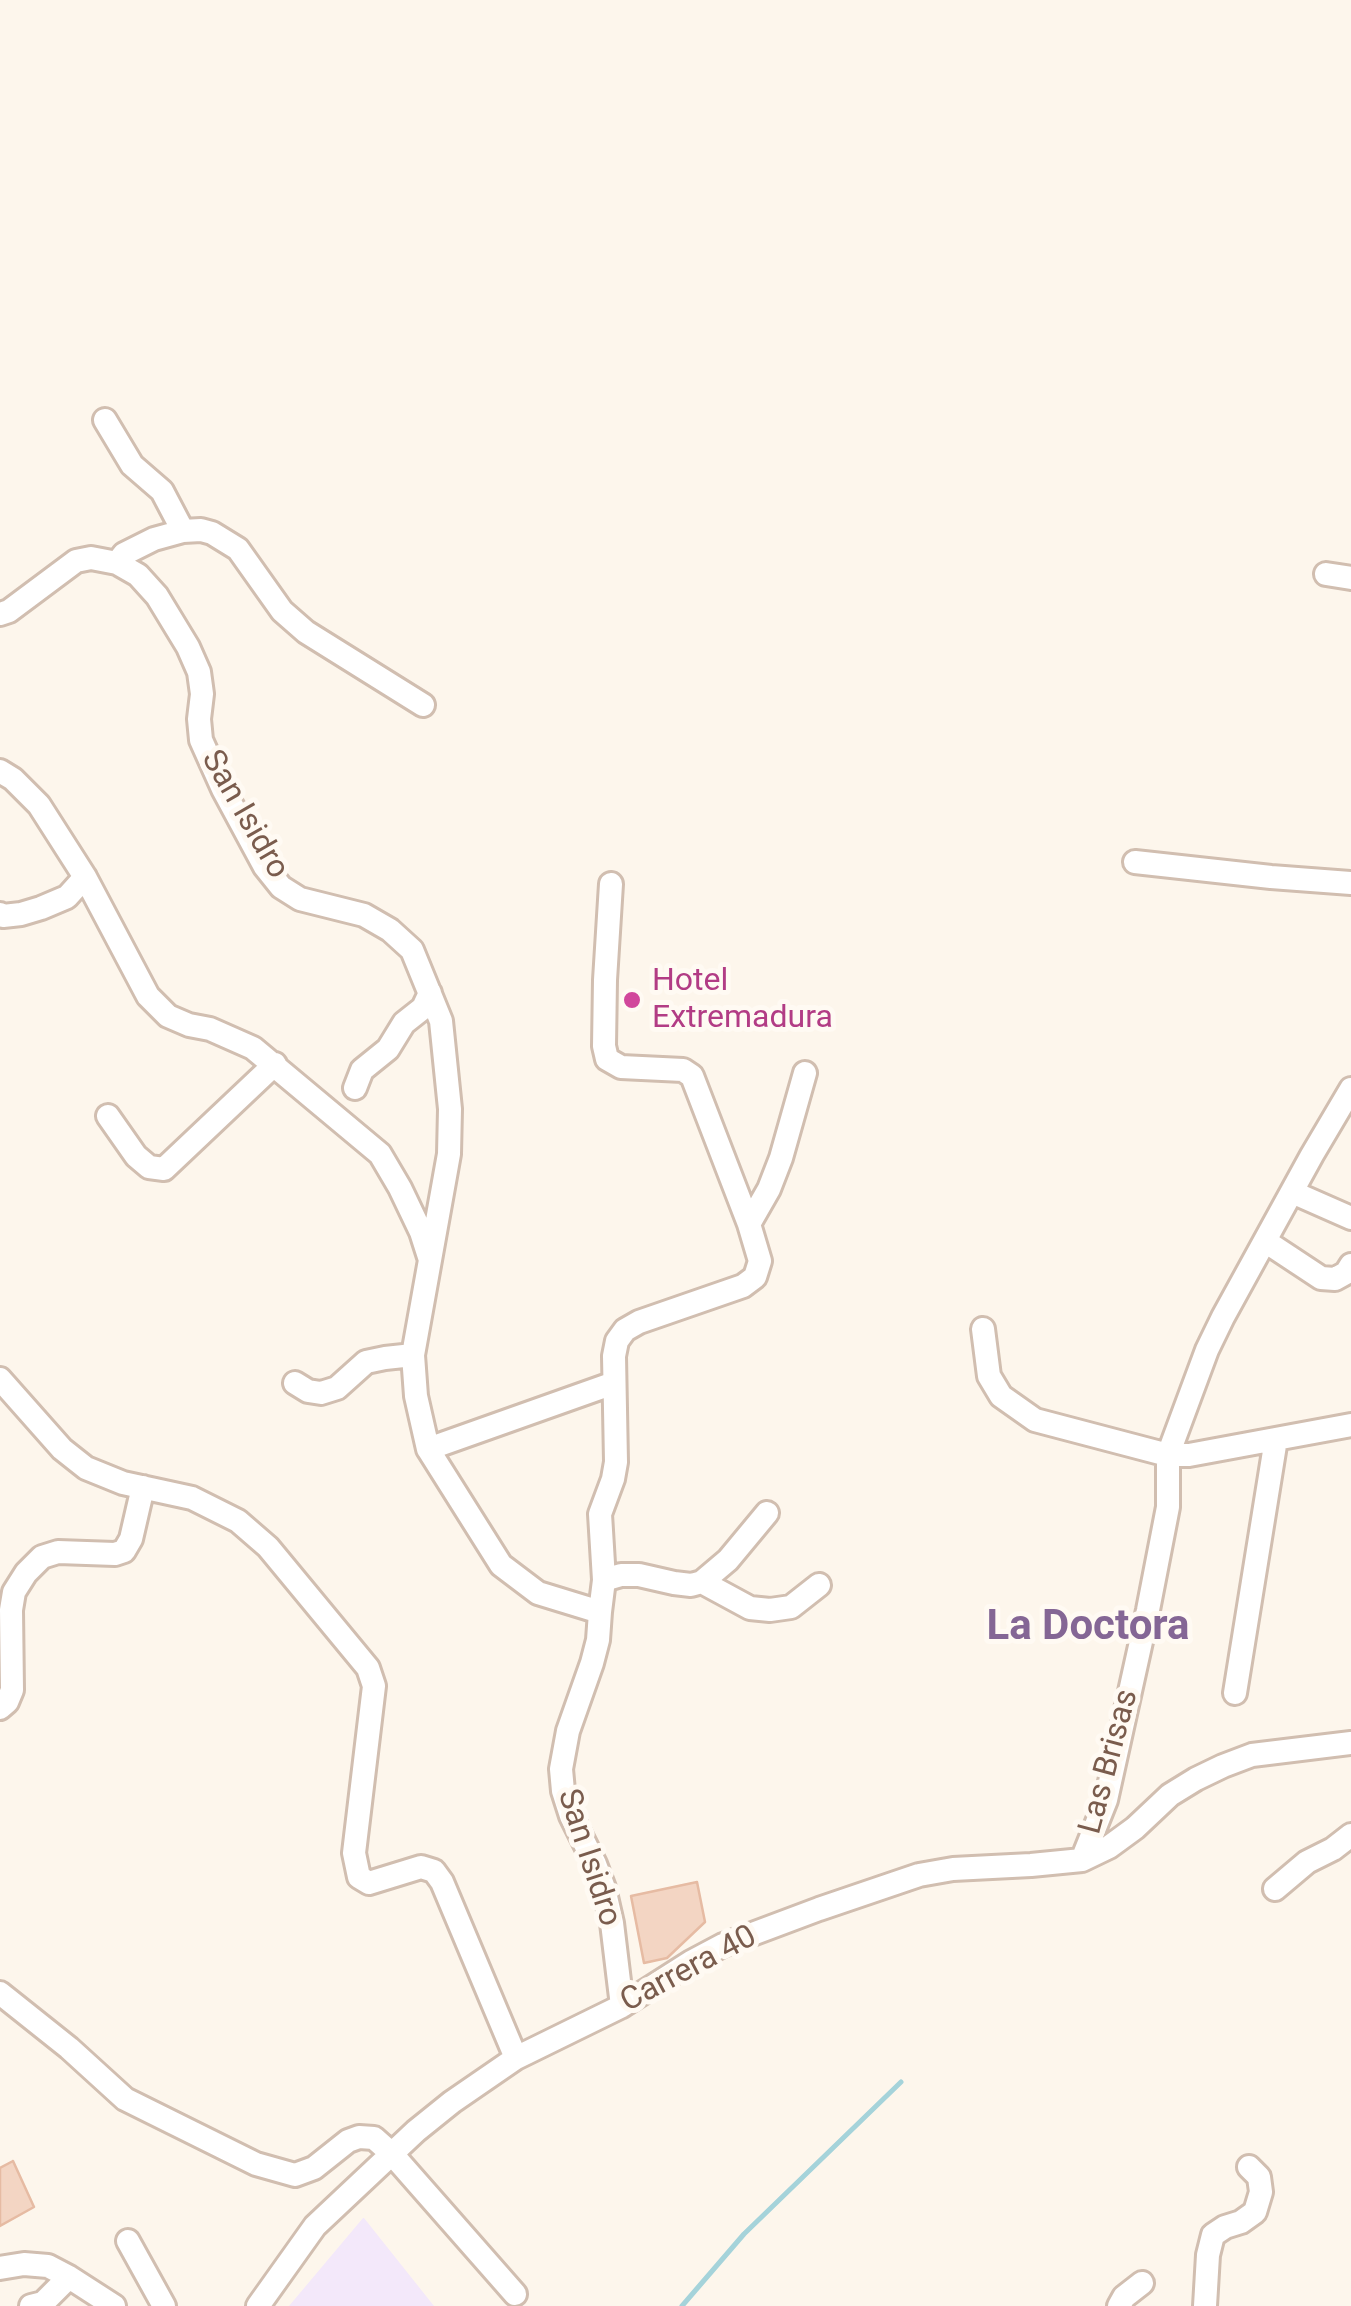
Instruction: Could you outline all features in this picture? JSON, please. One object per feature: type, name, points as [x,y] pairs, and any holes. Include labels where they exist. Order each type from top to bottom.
[{"type":"street","points":[[105,420],[132,465],[162,491],[184,531]]},
{"type":"street","points":[[0,614],[76,562],[91,558],[117,563],[124,554],[144,543],[184,531],[212,532],[238,549],[282,612],[306,632],[423,705]]},
{"type":"street","name":"San Isidro","points":[[117,563],[138,575],[158,596],[188,647],[200,672],[201,740],[266,868],[281,887],[300,899],[364,916],[390,930],[412,950],[442,1021],[450,1109],[449,1154],[414,1355],[416,1396],[428,1449],[501,1565],[538,1594],[600,1612],[595,1652],[568,1731],[561,1769],[563,1792],[604,1888],[622,2006]]},
{"type":"street","points":[[1326,574],[1351,578]]},
{"type":"street","points":[[0,772],[13,779],[39,805],[85,877],[148,996],[168,1016],[252,1048],[380,1154],[421,1232],[431,1263]]},
{"type":"street","points":[[1135,862],[1351,883]]},
{"type":"street","points":[[0,914],[21,914],[67,897],[85,877]]},
{"type":"street","points":[[600,1612],[604,1580],[600,1514],[616,1462],[617,1341],[626,1330],[686,1304],[743,1286],[755,1277],[760,1261],[692,1076],[684,1070],[620,1067],[608,1059],[604,1046],[610,884]]},
{"type":"street","points":[[355,1088],[362,1070],[388,1048],[404,1023],[423,1008],[430,993]]},
{"type":"street","points":[[108,1116],[136,1156],[149,1167],[164,1168],[275,1064]]},
{"type":"street","points":[[749,1224],[782,1158],[805,1073]]},
{"type":"street","name":"Las Brisas","points":[[1082,1860],[1106,1800],[1136,1664],[1168,1506],[1168,1455],[1223,1318],[1351,1089]]},
{"type":"street","points":[[1292,1192],[1351,1218]]},
{"type":"street","points":[[1265,1241],[1320,1278],[1335,1279],[1351,1265]]},
{"type":"street","points":[[983,1329],[989,1376],[1000,1396],[1035,1420],[1168,1455],[1189,1455],[1351,1425]]},
{"type":"street","points":[[295,1384],[308,1392],[321,1392],[337,1388],[366,1362],[414,1355]]},
{"type":"street","points":[[0,1379],[62,1448],[86,1468],[122,1484],[192,1498],[238,1520],[268,1546],[368,1668],[374,1686],[354,1852],[359,1877],[368,1882],[420,1867],[434,1870],[516,2058]]},
{"type":"street","points":[[428,1449],[614,1383]]},
{"type":"street","points":[[1235,1694],[1276,1439]]},
{"type":"street","points":[[0,1708],[12,1690],[14,1592],[42,1556],[58,1552],[124,1551],[143,1488]]},
{"type":"street","points":[[604,1580],[640,1575],[692,1584],[702,1582],[728,1560],[767,1512]]},
{"type":"street","points":[[702,1582],[750,1608],[770,1610],[791,1607],[818,1586]]},
{"type":"street","name":"Carrera 40","points":[[264,2303],[316,2226],[452,2102],[516,2058],[622,2006],[691,1962],[723,1946],[899,1880],[940,1870],[1082,1860],[1109,1847],[1196,1778],[1252,1755],[1351,1743]]},
{"type":"street","points":[[1275,1889],[1307,1862],[1351,1835]]},
{"type":"street","points":[[0,1993],[125,2099],[256,2164],[294,2175],[314,2168],[348,2140],[374,2138],[515,2294]]},
{"type":"street","points":[[1205,2306],[1212,2235],[1255,2212],[1262,2192],[1258,2176],[1249,2167]]},
{"type":"street","points":[[128,2241],[164,2306]]},
{"type":"street","points":[[0,2268],[48,2266],[114,2306]]},
{"type":"street","points":[[40,2305],[69,2277]]},
{"type":"street","points":[[1119,2306],[1142,2283]]},
{"type":"shaded area","points":[[363,2218],[434,2306],[289,2306]]},
{"type":"building","points":[[697,1882],[705,1922],[667,1958],[644,1963],[631,1896]]},
{"type":"building","points":[[13,2161],[34,2207],[0,2226],[0,2168]]},
{"type":"waterway","points":[[682,2306],[744,2234],[901,2082]]},
{"type":"place","name":"Hotel Extremadura","points":[[632,1000]]},
{"type":"district","name":"La Doctora","points":[[1088,1628]]}]
